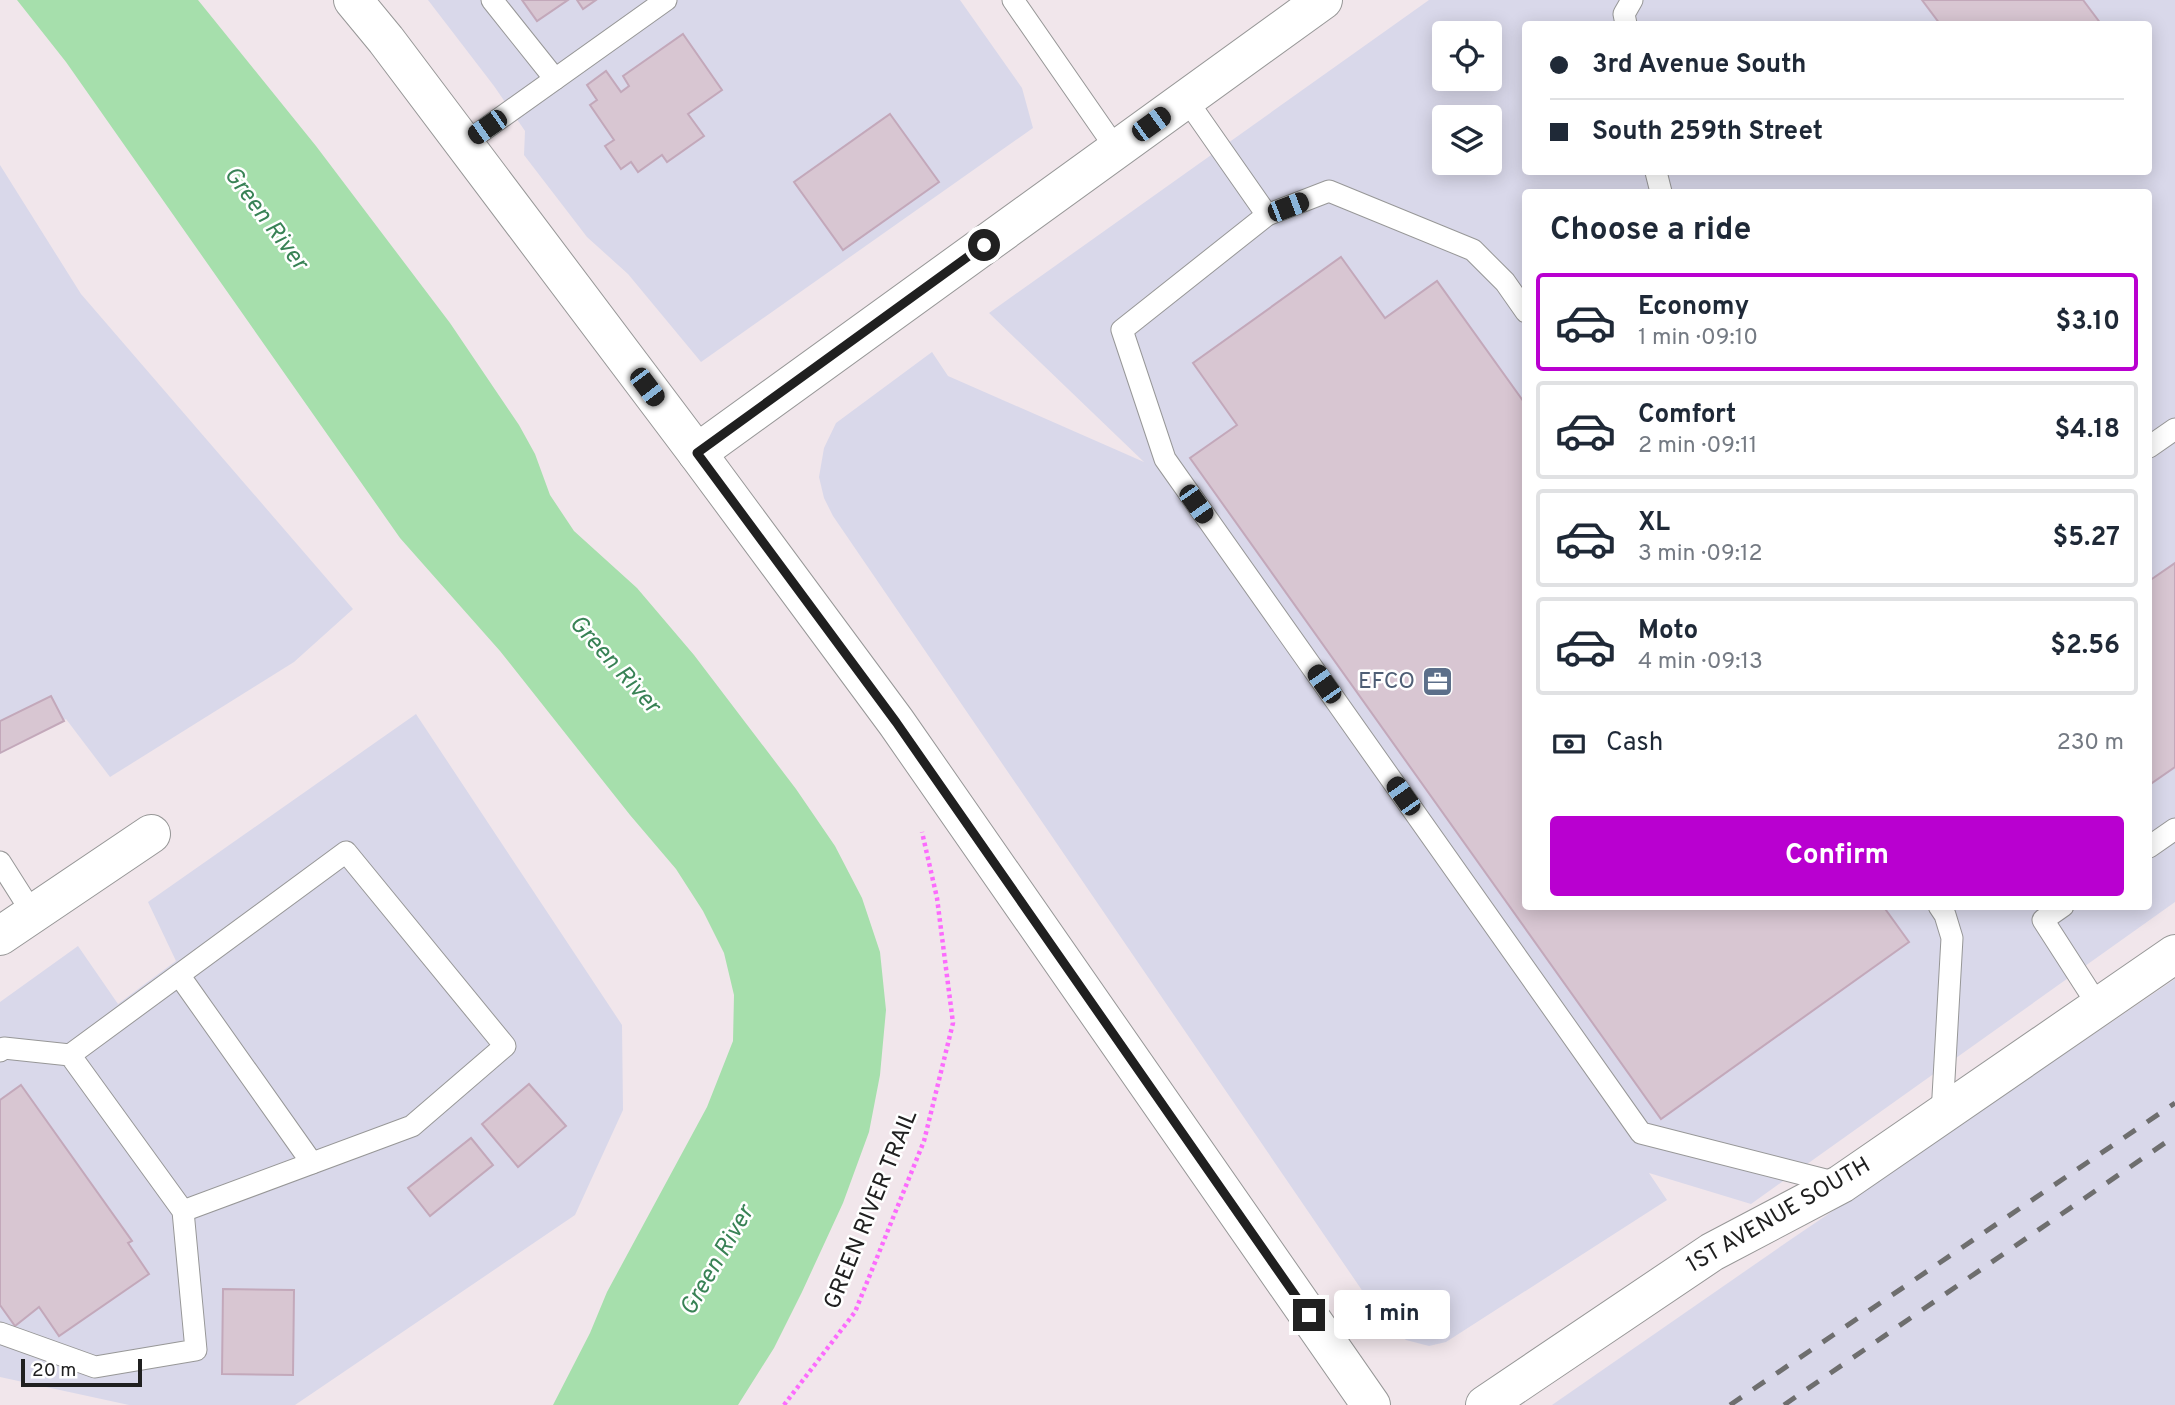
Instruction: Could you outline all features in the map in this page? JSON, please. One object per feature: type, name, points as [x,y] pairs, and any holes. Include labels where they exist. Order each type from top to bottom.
[{"type":"street","points":[[353,0],[697,453],[896,722],[1371,1405]]},
{"type":"street","points":[[697,453],[1323,0]]},
{"type":"street","points":[[0,936],[151,834]]},
{"type":"street","name":"1ST AVENUE SOUTH","points":[[1485,1405],[1712,1252],[1840,1184],[2175,954]]},
{"type":"lane","points":[[492,0],[555,79]]},
{"type":"lane","points":[[464,144],[666,0]]},
{"type":"lane","points":[[1625,21],[1624,14],[1632,0]]},
{"type":"lane","points":[[1023,4],[1116,149]]},
{"type":"lane","points":[[1186,99],[1267,215]]},
{"type":"lane","points":[[1522,306],[1505,282],[1473,250],[1329,191],[1267,215],[1122,330],[1165,459],[1641,1133],[1840,1184]]},
{"type":"lane","points":[[2152,445],[2175,429]]},
{"type":"lane","points":[[2152,845],[2175,829]]},
{"type":"lane","points":[[1,1047],[70,1055],[346,852],[505,1046],[412,1126],[183,1211]]},
{"type":"lane","points":[[0,862],[33,914]]},
{"type":"lane","points":[[1942,910],[1952,938],[1942,1114]]},
{"type":"lane","points":[[2038,914],[2099,1007]]},
{"type":"lane","points":[[179,975],[312,1163]]},
{"type":"lane","points":[[0,1334],[95,1367],[196,1350],[183,1211],[70,1055]]},
{"type":"path","name":"GREEN RIVER TRAIL","points":[[784,1405],[855,1312],[924,1141],[953,1023],[937,898],[920,825]]},
{"type":"shaded area","points":[[428,0],[960,0],[1022,88],[1033,128],[701,362],[628,274],[587,237],[524,155],[525,131]]},
{"type":"shaded area","points":[[1429,0],[2175,0],[2175,902],[1751,1204],[1649,1173],[1667,1200],[1446,1342],[1429,1346],[1406,1340],[1385,1324],[833,516],[824,498],[819,477],[824,448],[836,423],[932,352],[948,376],[1144,462],[989,313]]},
{"type":"shaded area","points":[[0,165],[81,294],[353,609],[294,662],[110,777],[66,719],[0,754]]},
{"type":"shaded area","points":[[416,714],[622,1025],[623,1110],[575,1215],[295,1405],[129,1405],[0,1377],[0,1002],[78,946],[118,1004],[176,961],[148,902]]},
{"type":"shaded area","points":[[2175,979],[2175,1405],[1552,1405],[1790,1240]]},
{"type":"water","name":"Green River","points":[[17,0],[198,0],[316,146],[450,323],[519,425],[535,454],[550,495],[574,531],[637,588],[694,655],[796,789],[835,846],[862,898],[880,952],[886,1010],[880,1075],[869,1132],[843,1203],[802,1292],[774,1348],[738,1405],[553,1405],[590,1333],[607,1292],[707,1107],[733,1041],[734,995],[724,953],[703,911],[676,869],[500,651],[400,538],[66,62]]},
{"type":"building","points":[[522,0],[568,0],[537,21]]},
{"type":"building","points":[[577,0],[596,0],[583,9]]},
{"type":"building","points":[[1922,0],[2083,0],[2099,21],[1938,21]]},
{"type":"building","points":[[683,34],[722,90],[688,114],[704,136],[667,162],[662,155],[638,172],[631,162],[621,169],[605,146],[614,140],[590,105],[597,100],[587,85],[606,71],[621,92],[629,86],[623,76]]},
{"type":"building","points":[[890,114],[939,182],[843,250],[794,182]]},
{"type":"building","name":"EFCO","points":[[1341,257],[1385,318],[1437,281],[1522,399],[1522,910],[1886,910],[1909,942],[1661,1119],[1190,458],[1237,425],[1193,363]]},
{"type":"building","points":[[2175,563],[2175,767],[2152,783],[2152,579]]},
{"type":"building","points":[[51,696],[64,721],[0,753],[0,721]]},
{"type":"building","points":[[529,1084],[566,1126],[518,1167],[482,1124]]},
{"type":"building","points":[[21,1085],[132,1241],[128,1243],[149,1274],[59,1336],[39,1307],[15,1326],[0,1305],[0,1100]]},
{"type":"building","points":[[471,1138],[493,1165],[430,1216],[408,1188]]},
{"type":"building","points":[[223,1289],[294,1290],[293,1375],[222,1374]]},
{"type":"railway","points":[[1730,1405],[2175,1103]]},
{"type":"railway","points":[[1784,1405],[2175,1136]]},
{"type":"place","name":"EFCO","points":[[1438,682]]},
{"type":"route","points":[[984,245],[697,453],[896,722],[1309,1315]]}]
